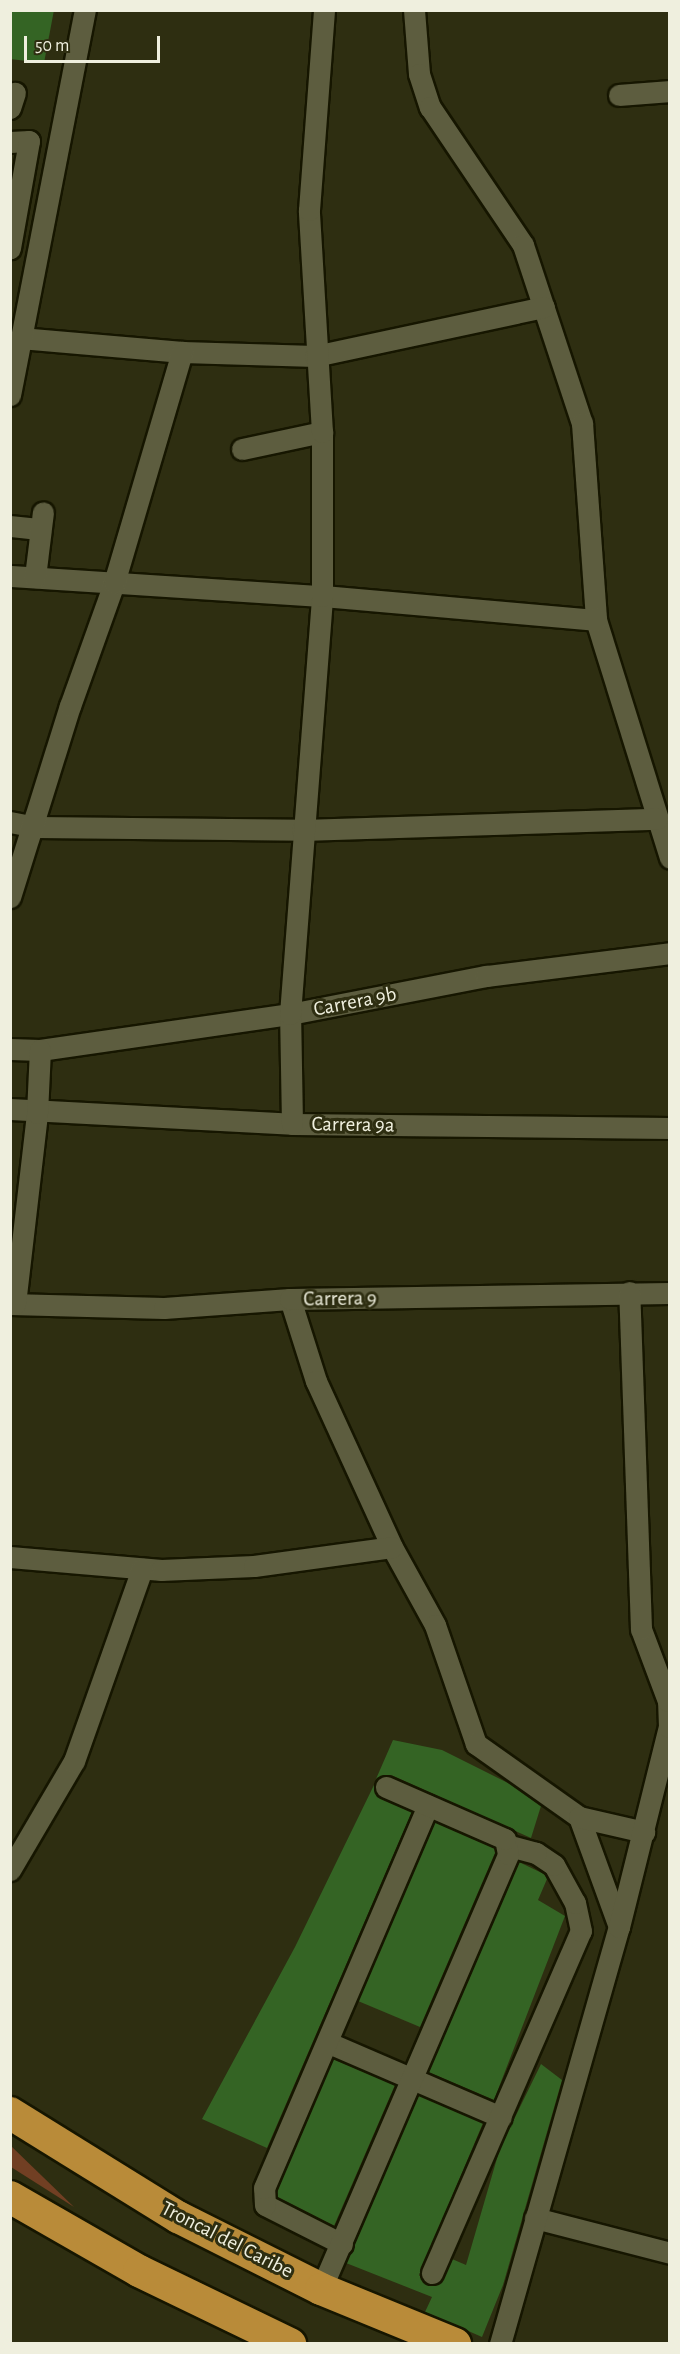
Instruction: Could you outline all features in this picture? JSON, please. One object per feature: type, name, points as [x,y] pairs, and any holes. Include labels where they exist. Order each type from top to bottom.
[{"type":"highway","name":"Troncal del Caribe","points":[[10,2113],[178,2217],[321,2289],[455,2343]]},
{"type":"highway","points":[[10,2197],[139,2271],[290,2343]]},
{"type":"street","points":[[10,394],[85,10]]},
{"type":"street","points":[[292,1124],[290,1014],[302,830],[322,596],[322,432],[315,356],[309,210],[324,10]]},
{"type":"street","points":[[414,10],[419,74],[429,107],[523,245],[582,423],[596,620],[669,858]]},
{"type":"street","points":[[620,95],[669,91]]},
{"type":"street","points":[[10,142],[29,141],[10,248]]},
{"type":"street","points":[[20,338],[182,352],[315,356],[544,307]]},
{"type":"street","points":[[10,897],[35,826],[70,706],[114,583],[182,352]]},
{"type":"street","points":[[242,448],[322,432]]},
{"type":"street","points":[[10,526],[42,520],[35,578]]},
{"type":"street","points":[[10,576],[322,596],[596,620]]},
{"type":"street","points":[[10,822],[35,826],[302,830],[657,819]]},
{"type":"street","name":"Carrera 9b","points":[[10,1049],[40,1050],[290,1014],[486,976],[669,953]]},
{"type":"street","points":[[13,1304],[37,1113],[40,1050]]},
{"type":"street","name":"Carrera 9a","points":[[10,1109],[37,1113],[292,1124],[669,1128]]},
{"type":"street","points":[[500,2343],[619,1927],[669,1727],[668,1701],[641,1629],[630,1292]]},
{"type":"street","name":"Carrera 9","points":[[13,1304],[164,1308],[290,1299],[669,1293]]},
{"type":"street","points":[[290,1299],[316,1381],[392,1547],[435,1625],[476,1744],[579,1817],[644,1832]]},
{"type":"street","points":[[10,1557],[142,1569],[255,1566],[392,1547]]},
{"type":"street","points":[[10,1870],[74,1761],[142,1569]]},
{"type":"street","points":[[321,2289],[509,1846],[506,1839],[386,1787]]},
{"type":"street","points":[[342,2244],[270,2208],[264,2198],[267,2178],[329,2043],[428,1806]]},
{"type":"street","points":[[579,1817],[619,1927]]},
{"type":"street","points":[[432,2273],[581,1931],[575,1903],[554,1866],[536,1853],[509,1846]]},
{"type":"street","points":[[329,2043],[501,2117]]},
{"type":"street","points":[[535,2218],[669,2252]]},
{"type":"shaded area","points":[[11,2146],[74,2207],[11,2167]]},
{"type":"building","points":[[10,10],[54,10],[44,63],[10,59]]},
{"type":"building","points":[[393,1740],[442,1750],[510,1784],[541,1806],[531,1838],[391,1775],[376,1779]]},
{"type":"building","points":[[374,1785],[380,1798],[412,1812],[267,2148],[202,2119],[295,1947]]},
{"type":"building","points":[[435,1822],[494,1848],[495,1853],[420,2027],[358,2001]]},
{"type":"building","points":[[519,1862],[544,1874],[547,1879],[538,1900],[565,1916],[494,2100],[428,2072]]},
{"type":"building","points":[[333,2059],[395,2085],[334,2226],[277,2197],[277,2190]]},
{"type":"building","points":[[541,2064],[562,2080],[503,2285],[482,2337],[425,2312],[432,2297],[346,2263],[418,2095],[483,2123],[419,2275],[426,2284],[434,2286],[443,2279],[452,2259],[466,2265],[500,2148]]}]
